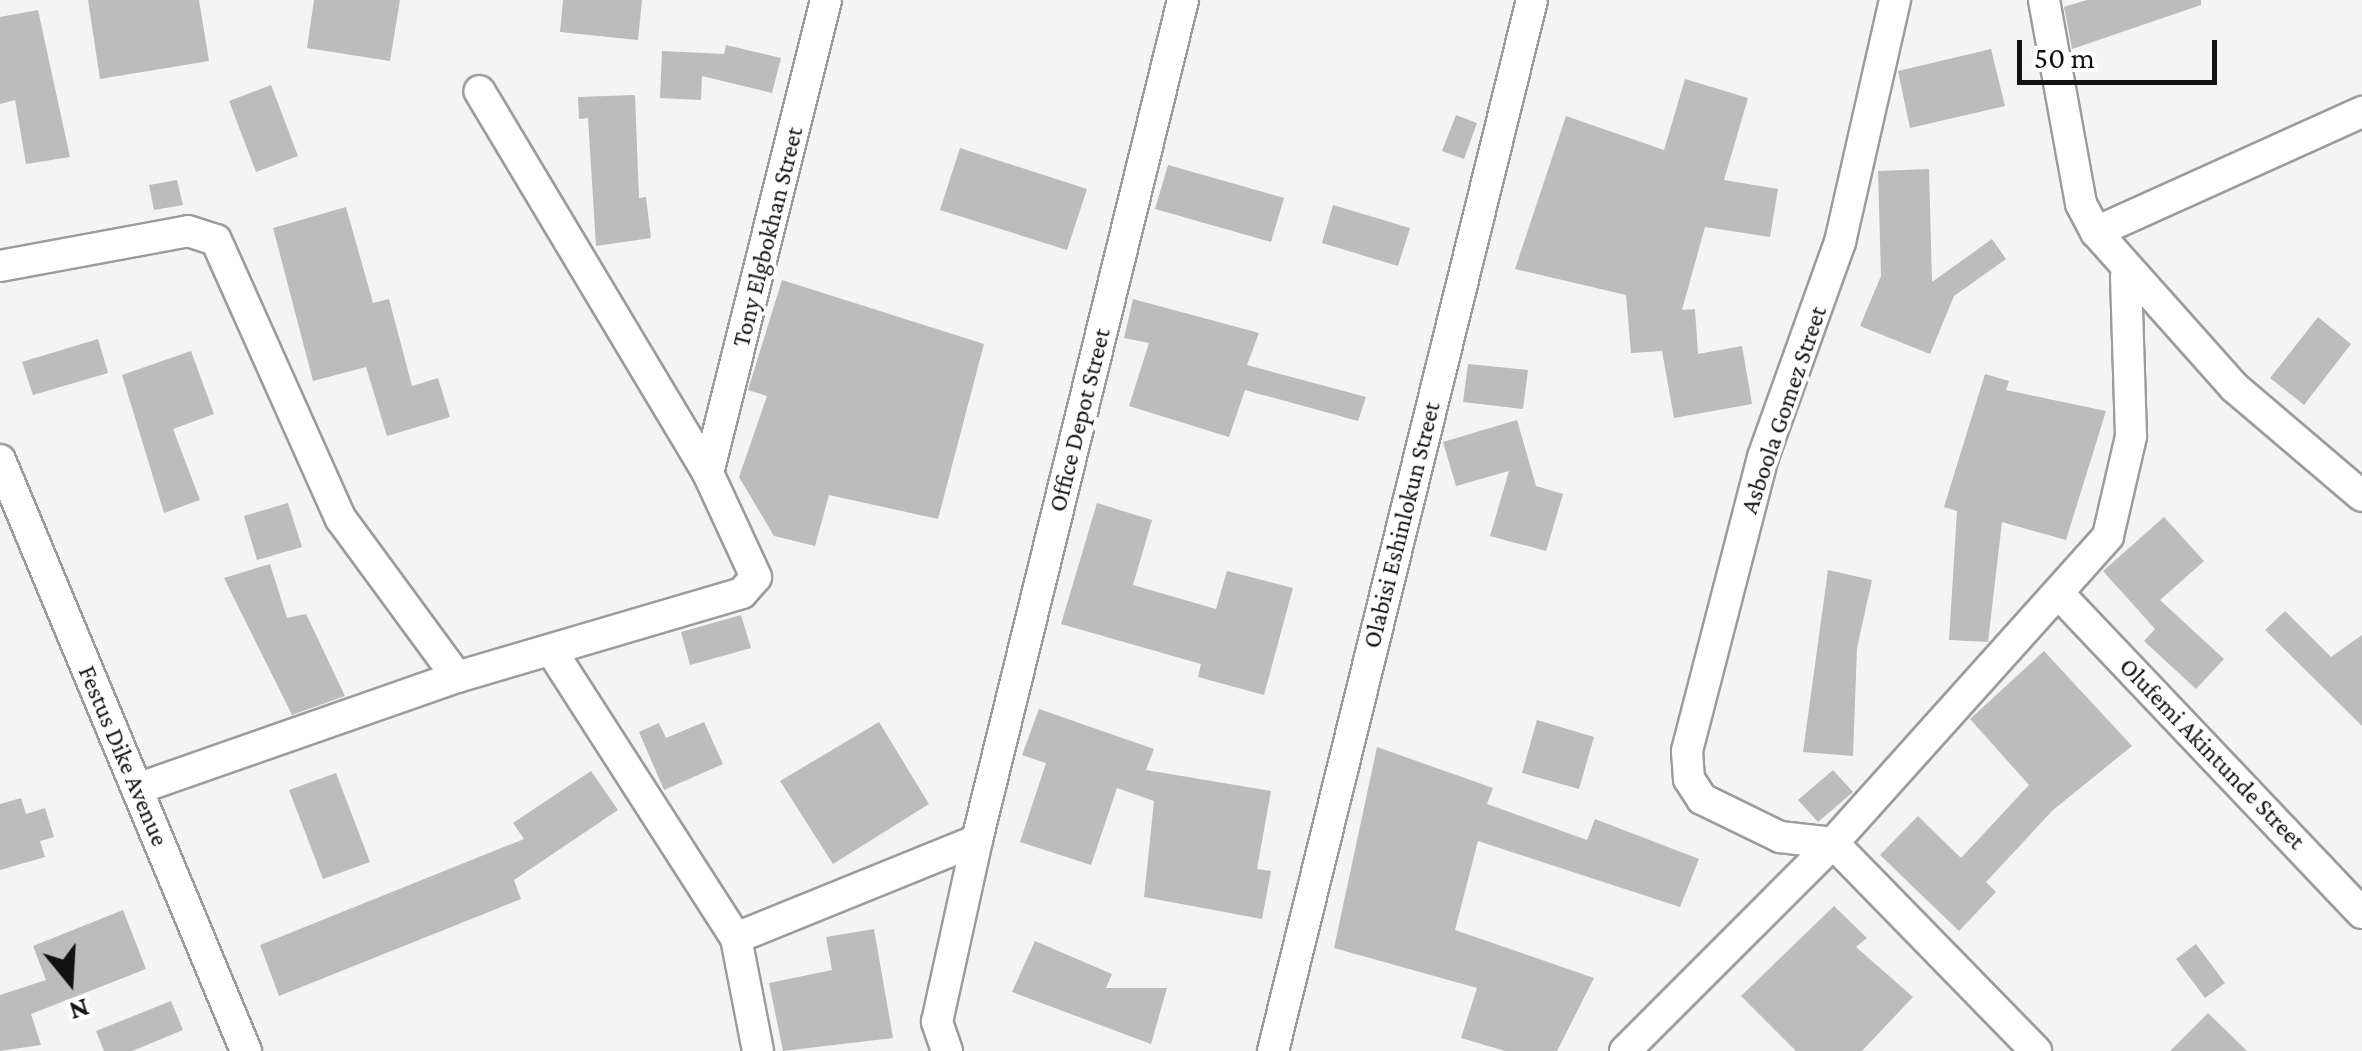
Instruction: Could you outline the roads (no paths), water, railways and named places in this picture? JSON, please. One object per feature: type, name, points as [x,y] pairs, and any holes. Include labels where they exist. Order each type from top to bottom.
[{"type":"street","name":"Tony Elgbokhan Street","points":[[708,473],[826,0]]},
{"type":"street","name":"Office Depot Street","points":[[978,840],[1183,0]]},
{"type":"street","name":"Olabisi Eshinlokun Street","points":[[1273,1051],[1532,0]]},
{"type":"street","name":"Asboola Gomez Street","points":[[1834,843],[1780,837],[1718,808],[1690,779],[1686,751],[1763,457],[1840,242],[1895,0]]},
{"type":"street","points":[[2044,0],[2081,204],[2096,232],[2126,276],[2234,387],[2362,496]]},
{"type":"street","points":[[137,789],[457,677],[742,593],[756,576],[708,473],[479,91]]},
{"type":"street","points":[[2096,232],[2362,112]]},
{"type":"street","points":[[0,266],[188,231],[216,240],[342,519],[457,677]]},
{"type":"street","points":[[1624,1051],[1834,843],[2062,596],[2108,536],[2131,436],[2126,276]]},
{"type":"street","name":"Festus Dike Avenue","points":[[0,460],[246,1051]]},
{"type":"street","name":"Olufemi Akintunde Street","points":[[2062,596],[2362,912]]},
{"type":"street","points":[[551,650],[736,938],[758,1051]]},
{"type":"street","points":[[736,938],[978,840]]},
{"type":"street","points":[[947,1051],[938,1022],[978,840]]},
{"type":"street","points":[[1834,843],[2036,1051]]}]
